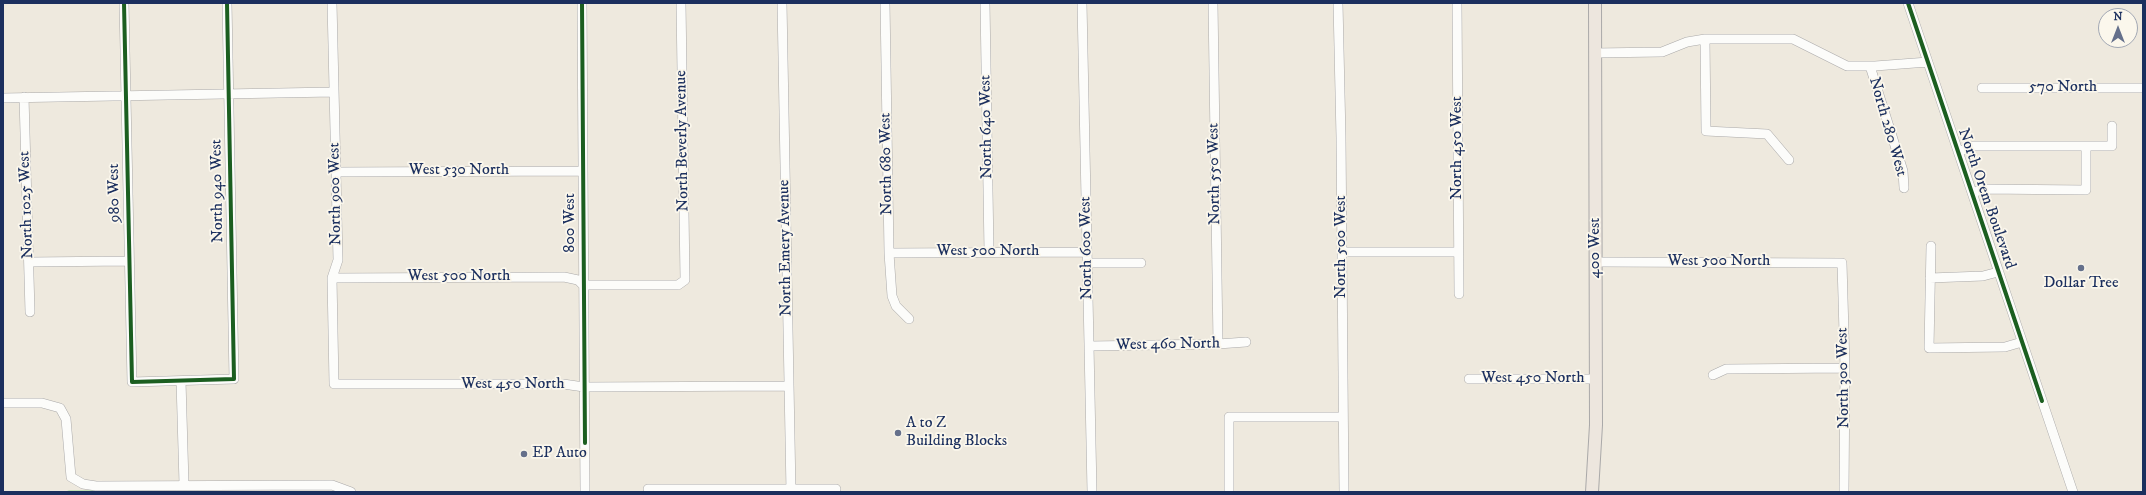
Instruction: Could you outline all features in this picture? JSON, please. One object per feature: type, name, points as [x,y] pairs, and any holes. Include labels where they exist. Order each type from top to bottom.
[{"type":"main road","name":"400 West","points":[[1592,492],[1596,426],[1595,3]]},
{"type":"street","name":"980 West","points":[[124,3],[132,382],[181,381]]},
{"type":"street","name":"North 940 West","points":[[181,381],[234,379],[227,3]]},
{"type":"street","name":"North 900 West","points":[[332,3],[338,260],[332,278],[334,384]]},
{"type":"street","name":"800 West","points":[[582,3],[585,492]]},
{"type":"street","name":"North Beverly Avenue","points":[[583,285],[678,285],[685,280],[681,3]]},
{"type":"street","name":"North Emery Avenue","points":[[782,3],[791,490]]},
{"type":"street","name":"North 680 West","points":[[885,3],[889,253],[892,296],[896,306],[909,319]]},
{"type":"street","name":"North 640 West","points":[[985,3],[989,252]]},
{"type":"street","name":"North 600 West","points":[[1082,3],[1092,492]]},
{"type":"street","name":"North 550 West","points":[[1213,3],[1218,344]]},
{"type":"street","name":"North 500 West","points":[[1338,3],[1344,492]]},
{"type":"street","name":"North 450 West","points":[[1457,3],[1459,294]]},
{"type":"street","name":"North Orem Boulevard","points":[[1908,3],[2073,492]]},
{"type":"street","points":[[1595,53],[1662,52],[1687,42],[1705,39],[1793,39],[1847,66],[1928,62]]},
{"type":"street","points":[[1705,39],[1706,131],[1767,134],[1789,160]]},
{"type":"street","name":"North 280 West","points":[[1870,66],[1903,171],[1904,188]]},
{"type":"street","name":"570 North","points":[[1982,88],[2143,88]]},
{"type":"street","points":[[3,98],[125,94],[334,92]]},
{"type":"street","name":"North 1025 West","points":[[24,97],[30,312]]},
{"type":"street","points":[[1958,152],[1973,146],[2112,146],[2112,126]]},
{"type":"street","points":[[1973,193],[1984,189],[2086,190],[2086,146]]},
{"type":"street","name":"West 530 North","points":[[336,172],[583,171]]},
{"type":"street","points":[[1931,246],[1929,348],[2005,348],[2022,342]]},
{"type":"street","name":"West 500 North","points":[[889,253],[1087,252]]},
{"type":"street","points":[[1342,252],[1458,252]]},
{"type":"street","points":[[29,262],[129,261]]},
{"type":"street","name":"West 500 North","points":[[1596,262],[1842,263]]},
{"type":"street","points":[[1087,263],[1141,263]]},
{"type":"street","name":"North 300 West","points":[[1842,263],[1845,368],[1844,492]]},
{"type":"street","points":[[1930,278],[1984,276],[1998,272]]},
{"type":"street","name":"West 500 North","points":[[332,278],[564,277],[578,280],[583,285]]},
{"type":"street","name":"West 460 North","points":[[1090,346],[1218,344],[1246,342]]},
{"type":"street","points":[[1713,375],[1726,369],[1845,368]]},
{"type":"street","name":"West 450 North","points":[[1469,379],[1596,379]]},
{"type":"street","points":[[181,381],[184,484]]},
{"type":"street","name":"West 450 North","points":[[334,384],[788,386]]},
{"type":"street","points":[[3,403],[42,403],[60,408],[66,419],[71,477],[83,484],[96,486],[184,484],[332,485],[351,492]]},
{"type":"street","points":[[1229,492],[1229,417],[1343,417]]},
{"type":"street","points":[[648,489],[836,489]]},
{"type":"green space","points":[[69,490],[103,490],[220,492],[65,492]]},
{"type":"cycle path","points":[[124,3],[132,382],[234,379],[227,3]]},
{"type":"cycle path","points":[[582,3],[585,443]]},
{"type":"cycle path","points":[[1908,3],[2042,401]]},
{"type":"place","name":"Dollar Tree","points":[[2081,268]]},
{"type":"place","name":"A to Z Building Blocks","points":[[898,433]]},
{"type":"place","name":"EP Auto","points":[[524,454]]}]
